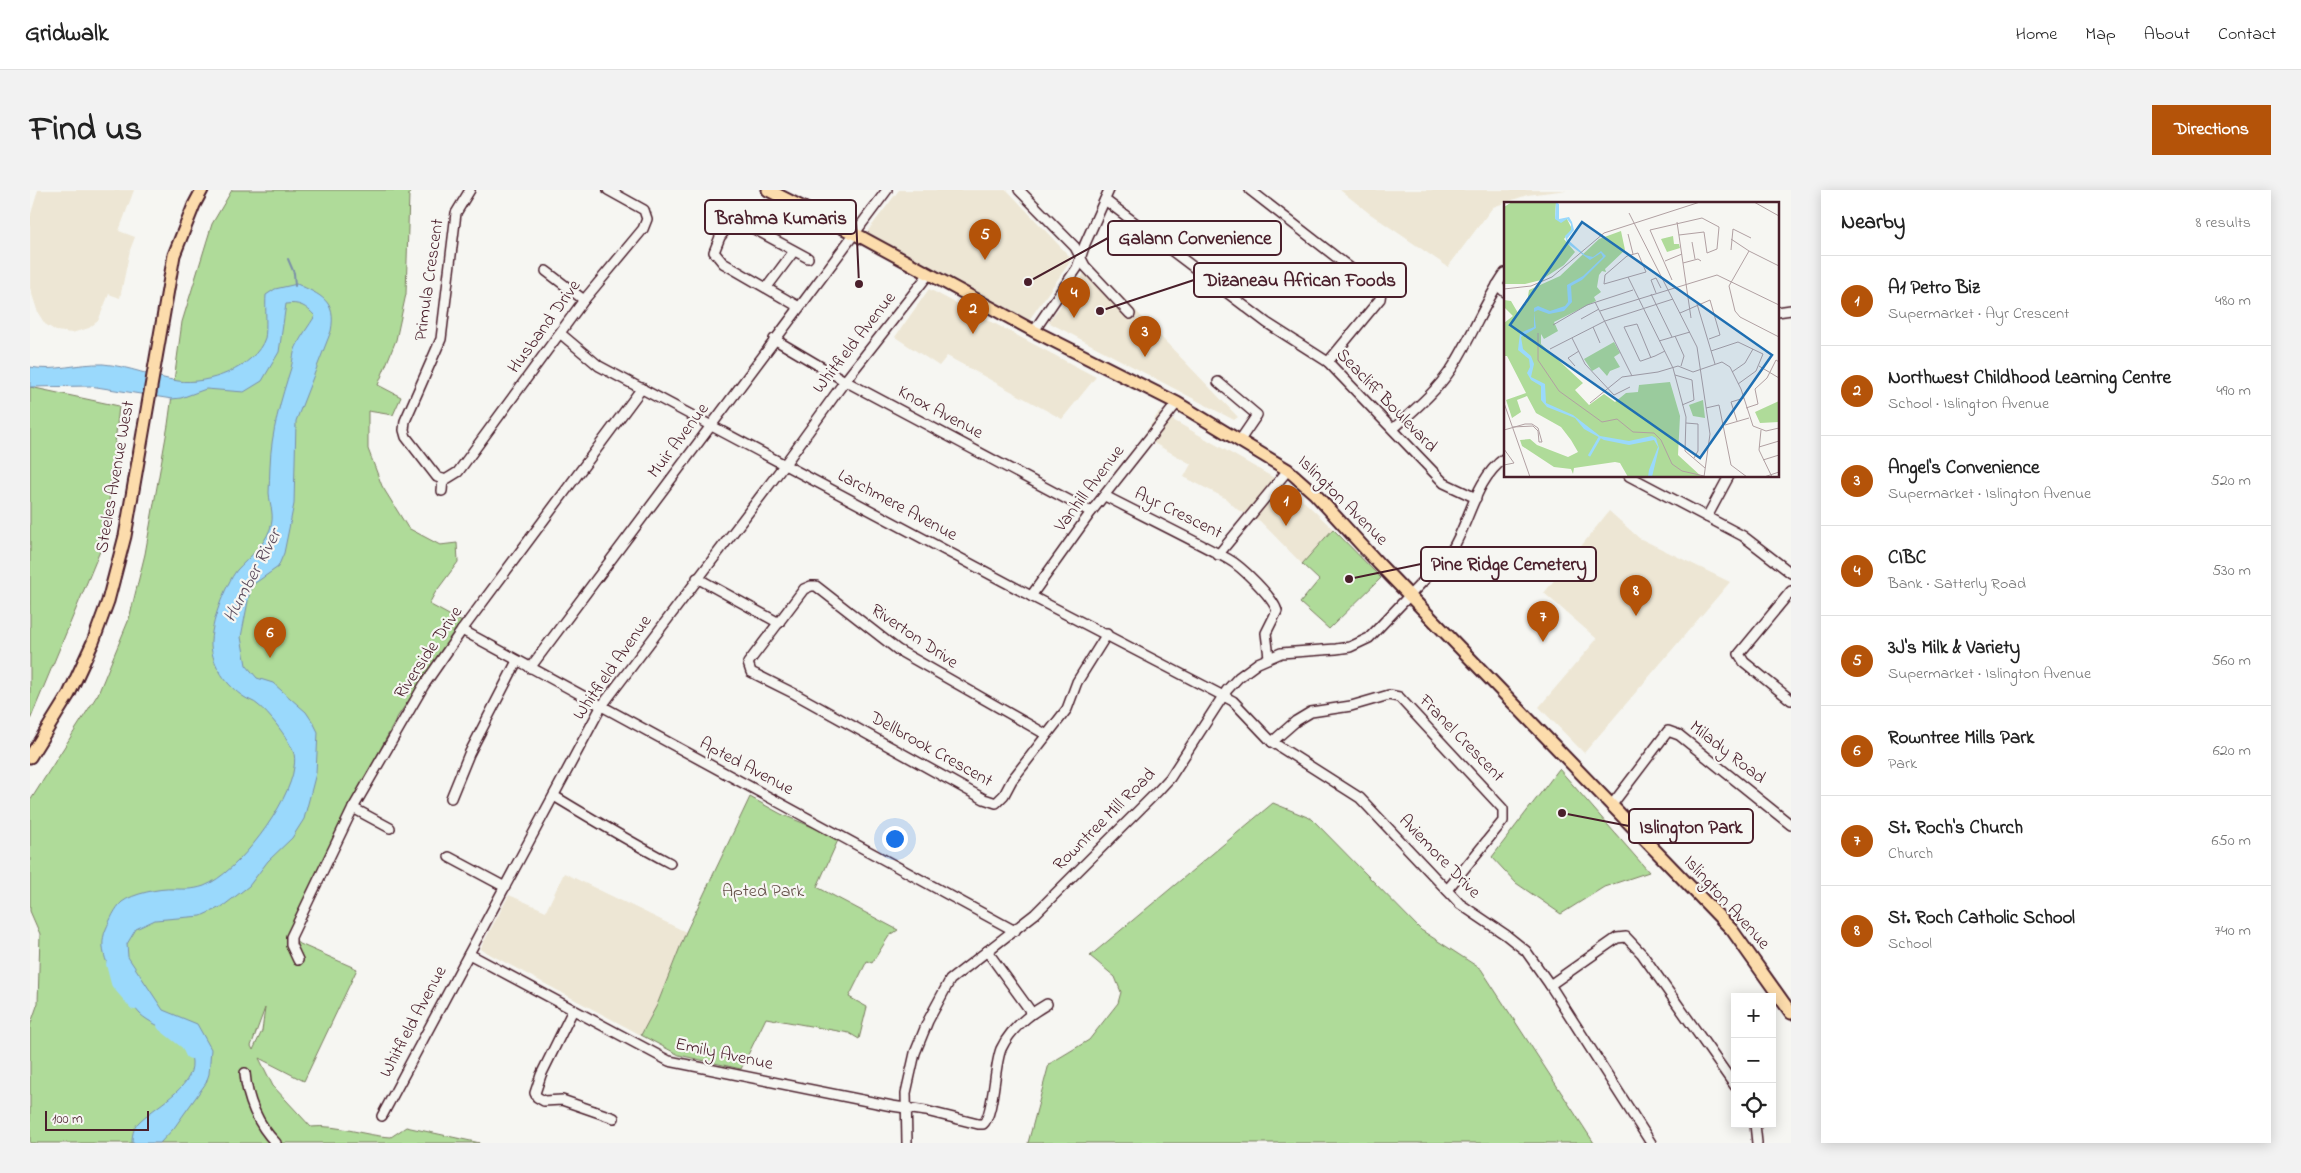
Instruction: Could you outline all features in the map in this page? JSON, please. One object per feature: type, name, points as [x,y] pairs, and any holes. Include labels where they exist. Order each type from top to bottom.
[{"type":"main road","name":"Steeles Avenue West","points":[[30,757],[69,694],[93,642],[118,565],[131,502],[174,255],[202,190]]},
{"type":"main road","name":"Islington Avenue","points":[[768,190],[853,233],[1034,331],[1177,403],[1288,470],[1315,494],[1611,806],[1732,930],[1791,1013]]},
{"type":"street","name":"Primula Crescent","points":[[442,479],[406,437],[404,426],[441,339],[456,213],[470,190]]},
{"type":"street","points":[[608,190],[618,192]]},
{"type":"street","name":"Muir Avenue","points":[[530,668],[886,190]]},
{"type":"street","points":[[1018,190],[1075,247],[1085,266],[1130,314]]},
{"type":"street","points":[[1034,331],[1077,268],[1109,190]]},
{"type":"street","points":[[1250,190],[1381,292],[1380,299],[1328,362]]},
{"type":"street","name":"Husband Drive","points":[[442,479],[451,478],[458,472],[561,334],[584,300],[646,224],[644,210],[618,192]]},
{"type":"street","name":"Seacliff Boulevard","points":[[1105,200],[1267,323],[1328,362],[1444,483],[1476,498]]},
{"type":"street","points":[[799,307],[767,286],[723,264],[714,252],[720,238],[733,220],[745,224],[808,258]]},
{"type":"street","points":[[767,286],[794,251]]},
{"type":"street","points":[[546,271],[584,300]]},
{"type":"street","name":"Whitfield Avenue","points":[[382,1116],[601,707],[785,464],[845,381],[928,275]]},
{"type":"street","points":[[1393,429],[1438,387],[1454,365],[1486,302],[1504,275]]},
{"type":"street","points":[[1497,286],[1504,291]]},
{"type":"street","points":[[1778,312],[1791,310]]},
{"type":"street","name":"Larchmere Avenue","points":[[561,334],[599,366],[712,424],[1031,596],[1224,695]]},
{"type":"street","name":"Knox Avenue","points":[[774,340],[845,381],[1092,512]]},
{"type":"street","points":[[1218,382],[1257,415],[1240,440]]},
{"type":"street","name":"Riverside Drive","points":[[298,960],[291,945],[292,937],[353,808],[424,685],[462,630],[642,388]]},
{"type":"street","name":"Vanhill Avenue","points":[[1031,596],[1092,512],[1177,403]]},
{"type":"street","name":"Rowntree Mill Road","points":[[907,1143],[906,1092],[919,1040],[939,998],[955,974],[1016,931],[1035,914],[1170,778],[1224,695],[1244,672],[1269,657],[1294,651],[1336,649],[1369,638],[1450,553],[1460,537],[1486,477],[1504,459]]},
{"type":"street","name":"Ayr Crescent","points":[[1105,496],[1218,555],[1288,470]]},
{"type":"street","points":[[1633,478],[1752,541],[1791,573]]},
{"type":"street","points":[[1707,517],[1728,478]]},
{"type":"street","points":[[442,479],[442,491]]},
{"type":"street","points":[[1218,555],[1229,559],[1239,567],[1276,607],[1276,616],[1266,633],[1269,657]]},
{"type":"street","points":[[697,578],[779,623]]},
{"type":"street","name":"Riverton Drive","points":[[779,623],[804,589],[816,586],[898,650],[1047,735]]},
{"type":"street","points":[[1791,591],[1739,654],[1744,662],[1791,700]]},
{"type":"street","name":"Dellbrook Crescent","points":[[779,623],[749,661],[748,667],[751,672],[795,694],[990,801],[996,802],[1001,800],[1012,780],[1067,709],[1078,682],[1108,634]]},
{"type":"street","name":"Apted Avenue","points":[[462,630],[1016,931]]},
{"type":"street","points":[[451,798],[472,746],[517,660]]},
{"type":"street","name":"Aviemore Drive","points":[[1224,695],[1272,742],[1360,798],[1471,913],[1516,942],[1534,960],[1651,1143]]},
{"type":"street","name":"Franel Crescent","points":[[1272,742],[1296,721],[1311,712],[1351,706],[1389,695],[1399,697],[1504,809],[1503,821],[1494,834],[1447,890]]},
{"type":"street","name":"Milady Road","points":[[1611,806],[1668,731],[1672,731],[1791,825]]},
{"type":"street","points":[[554,796],[618,836],[670,863]]},
{"type":"street","points":[[353,808],[390,828]]},
{"type":"street","points":[[449,857],[505,887]]},
{"type":"street","points":[[1550,984],[1616,938],[1626,937],[1642,954],[1733,1083]]},
{"type":"street","points":[[987,951],[1030,1014],[1047,1004]]},
{"type":"street","name":"Emily Avenue","points":[[469,954],[670,1061],[983,1124],[989,1116],[1001,1048],[1010,1033],[1030,1014]]},
{"type":"street","points":[[573,1010],[541,1075],[535,1093],[544,1102],[562,1100],[614,1118]]},
{"type":"street","points":[[245,1073],[246,1089],[251,1103],[258,1118],[276,1143]]},
{"type":"street","points":[[1755,1128],[1757,1143]]},
{"type":"shaded area","points":[[38,190],[134,190],[119,231],[135,237],[130,250],[120,298],[109,294],[98,321],[89,328],[72,333],[56,331],[45,324],[38,313],[30,288],[30,217]]},
{"type":"shaded area","points":[[899,190],[1007,190],[1072,259],[1029,320],[867,232]]},
{"type":"shaded area","points":[[1340,190],[1567,190],[1527,195],[1493,207],[1448,267],[1369,213]]},
{"type":"shaded area","points":[[1089,262],[1238,417],[1234,420],[1048,322],[1080,281]]},
{"type":"shaded area","points":[[929,289],[1096,377],[1062,419],[947,356],[939,366],[895,337]]},
{"type":"shaded area","points":[[1159,412],[1288,486],[1333,529],[1302,564],[1260,521],[1238,510],[1225,498],[1184,477],[1191,464],[1143,437]]},
{"type":"shaded area","points":[[1609,511],[1639,538],[1730,582],[1584,753],[1539,707],[1597,639],[1544,593]]},
{"type":"shaded area","points":[[564,873],[686,932],[657,1005],[641,1035],[480,949],[509,895],[546,911]]},
{"type":"green space","points":[[232,190],[411,190],[409,194],[406,294],[396,340],[378,385],[401,397],[393,415],[368,411],[368,449],[382,486],[408,528],[440,545],[457,543],[458,562],[429,604],[462,622],[398,716],[348,810],[291,940],[357,969],[304,1081],[259,1058],[273,1086],[311,1127],[331,1127],[391,1137],[406,1127],[480,1143],[30,1143],[30,1026],[38,1003],[40,934],[30,911],[30,801],[98,694],[129,619],[145,554],[168,425],[182,322],[212,224]],"holes":[[[265,1008],[262,1031],[253,1050],[251,1046]]]},
{"type":"green space","points":[[30,387],[119,406],[105,539],[30,720]]},
{"type":"green space","points":[[1333,529],[1381,578],[1329,629],[1300,603],[1319,580],[1302,564]]},
{"type":"green space","points":[[1559,769],[1649,872],[1604,887],[1561,914],[1516,883],[1492,857]]},
{"type":"green space","name":"Apted Park","points":[[750,797],[781,814],[839,838],[817,887],[898,930],[889,936],[872,963],[867,961],[849,997],[867,1007],[859,1039],[849,1033],[766,1018],[741,1069],[679,1055],[641,1035],[657,1005],[686,932]]},
{"type":"green space","points":[[1273,803],[1312,819],[1421,930],[1481,969],[1594,1143],[1028,1143],[1049,1064],[1089,1040],[1118,1003],[1121,992],[1115,977],[1090,956]]},
{"type":"water","points":[[297,284],[325,300],[332,313],[331,331],[296,421],[294,504],[284,553],[278,567],[251,586],[241,637],[246,665],[257,678],[273,683],[306,712],[314,724],[318,732],[316,773],[304,819],[292,838],[268,861],[249,886],[223,906],[201,916],[155,920],[136,929],[127,944],[128,957],[163,1010],[197,1024],[211,1049],[209,1074],[206,1083],[174,1128],[160,1143],[132,1143],[133,1133],[138,1123],[180,1089],[191,1071],[192,1062],[190,1052],[180,1038],[140,1014],[119,985],[110,970],[104,954],[103,938],[106,929],[117,907],[127,899],[154,891],[192,889],[204,886],[217,879],[232,867],[273,817],[283,799],[294,767],[294,753],[278,726],[255,702],[246,698],[232,687],[217,667],[212,653],[211,637],[219,606],[232,577],[260,546],[270,529],[272,515],[269,493],[270,466],[274,429],[295,349],[315,316],[302,306],[286,304],[279,352],[262,381],[244,392],[206,389],[181,398],[172,399],[90,386],[30,387],[30,367],[57,368],[103,364],[178,381],[190,382],[216,377],[241,366],[260,349],[266,334],[266,295],[275,289]]},
{"type":"waterway","points":[[288,259],[294,273],[295,286]]},
{"type":"waterway","name":"Humber River","points":[[112,964],[117,983],[135,1004]]},
{"type":"waterway","name":"Humber River","points":[[163,1025],[187,1044],[191,1053]]},
{"type":"place","name":"3J's Milk & Variety","points":[[985,260]]},
{"type":"place","name":"Galann Convenience","points":[[1028,282]]},
{"type":"place","name":"Brahma Kumaris","points":[[859,284]]},
{"type":"place","name":"Dizaneau African Foods","points":[[1100,311]]},
{"type":"place","name":"CIBC","points":[[1074,318]]},
{"type":"place","name":"Northwest Childhood Learning Centre","points":[[973,334]]},
{"type":"place","name":"Angel's Convenience","points":[[1145,357]]},
{"type":"place","name":"A1 Petro Biz","points":[[1286,526]]},
{"type":"place","name":"Pine Ridge Cemetery","points":[[1349,579]]},
{"type":"place","name":"St. Roch Catholic School","points":[[1636,616]]},
{"type":"place","name":"St. Roch's Church","points":[[1543,642]]},
{"type":"place","name":"Rowntree Mills Park","points":[[270,658]]},
{"type":"place","name":"Islington Park","points":[[1562,813]]}]
